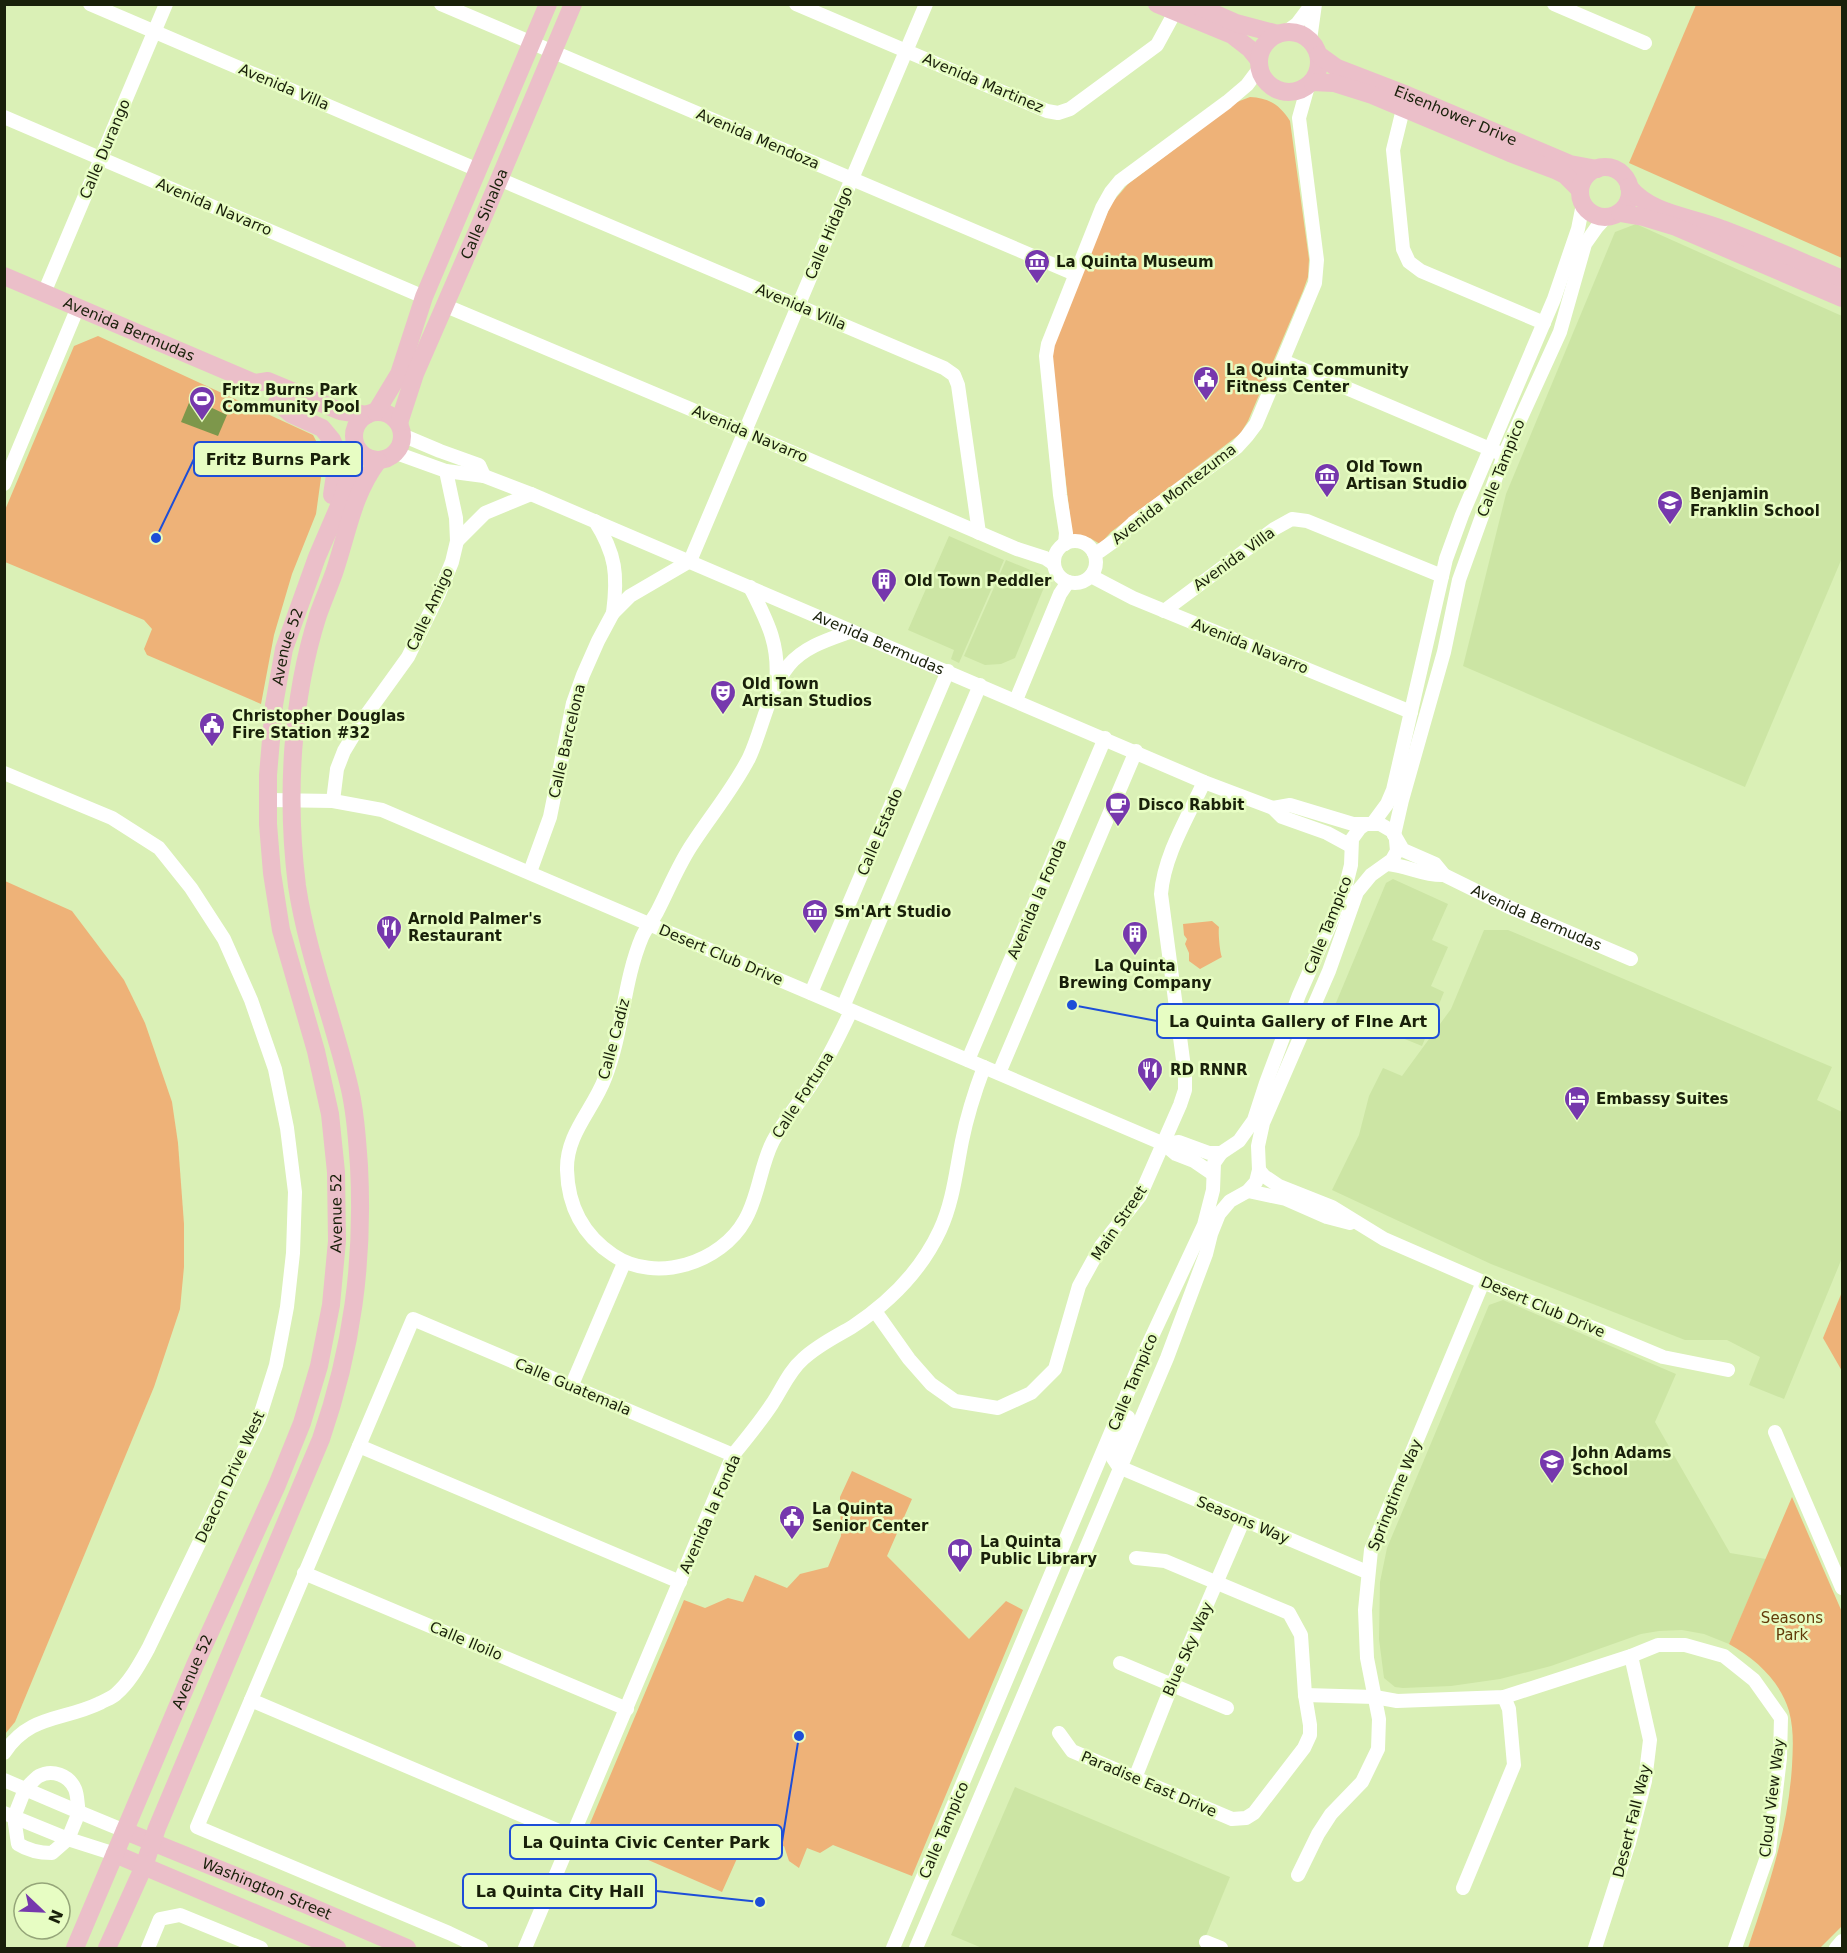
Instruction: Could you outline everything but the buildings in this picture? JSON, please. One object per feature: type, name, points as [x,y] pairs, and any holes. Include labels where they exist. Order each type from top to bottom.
[{"type":"main road","name":"Calle Sinaloa","points":[[371,413],[388,394],[399,374],[423,297],[548,4]]},
{"type":"main road","name":"Calle Sinaloa","points":[[400,429],[415,374],[446,306],[573,4]]},
{"type":"main road","name":"Eisenhower Drive","points":[[1157,4],[1232,35],[1244,43],[1259,65],[1262,77],[1275,89],[1292,93],[1310,84],[1345,86],[1404,101],[1570,164],[1597,169],[1611,168],[1623,175],[1629,188],[1636,195],[1656,208],[1721,228],[1842,279]]},
{"type":"main road","name":"Eisenhower Drive","points":[[1193,4],[1236,23],[1282,33],[1295,32],[1337,68],[1510,153],[1564,175],[1593,214],[1643,217],[1676,227],[1842,298]]},
{"type":"main road","points":[[1259,65],[1264,44],[1282,33]]},
{"type":"main road","points":[[1310,84],[1318,72],[1315,48]]},
{"type":"main road","points":[[1582,197],[1586,177],[1597,169]]},
{"type":"main road","points":[[1613,215],[1628,201],[1629,188]]},
{"type":"main road","points":[[1765,265],[1772,259],[1795,259]]},
{"type":"main road","name":"Avenida Bermudas","points":[[4,276],[255,383],[268,381],[340,411],[371,413]]},
{"type":"main road","name":"Avenida Bermudas","points":[[255,383],[261,396],[328,420],[355,442]]},
{"type":"main road","points":[[277,402],[291,414],[321,428],[332,440],[338,454],[332,494],[316,544],[317,557]]},
{"type":"main road","points":[[371,413],[389,414],[400,429],[402,442],[391,458],[378,461],[365,457],[355,442],[357,424],[371,413]]},
{"type":"main road","name":"Avenue 52","points":[[75,1948],[195,1665],[278,1485],[302,1423],[319,1366],[331,1305],[337,1241],[336,1172],[330,1114],[316,1051],[281,930],[272,873],[268,775],[274,705],[284,650],[317,557],[342,499],[355,442]]},
{"type":"main road","name":"Avenue 52","points":[[106,1948],[144,1866],[321,1439],[341,1375],[354,1314],[361,1209],[357,1147],[349,1084],[310,946],[297,885],[292,779],[296,717],[306,662],[318,617],[343,547],[355,501],[365,479],[378,461]]},
{"type":"main road","name":"Washington Street","points":[[125,1831],[407,1948]]},
{"type":"main road","name":"Washington Street","points":[[116,1854],[337,1948]]},
{"type":"street","name":"Avenida Villa","points":[[90,4],[478,170]]},
{"type":"street","name":"Calle Durango","points":[[44,293],[166,4]]},
{"type":"street","name":"Avenida Mendoza","points":[[441,4],[1075,274]]},
{"type":"street","name":"Avenida Martinez","points":[[796,4],[1047,111],[1058,113],[1071,109],[1156,45],[1175,12]]},
{"type":"street","name":"Calle Hidalgo","points":[[690,561],[926,4]]},
{"type":"street","points":[[1282,33],[1297,24],[1313,4]]},
{"type":"street","points":[[1313,4],[1315,48]]},
{"type":"street","points":[[1554,4],[1645,44]]},
{"type":"street","points":[[1065,543],[1066,533],[1046,356],[1048,344],[1075,274],[1102,208],[1120,181],[1227,102],[1247,85],[1259,65]]},
{"type":"street","name":"Avenida Montezuma","points":[[1094,553],[1114,541],[1133,523],[1237,447],[1256,424],[1316,283],[1317,260],[1299,118],[1310,84]]},
{"type":"street","points":[[1404,101],[1393,150],[1403,249],[1409,262],[1421,271],[1544,323]]},
{"type":"street","name":"Avenida Navarro","points":[[4,117],[423,297]]},
{"type":"street","name":"Avenida Villa","points":[[500,179],[944,368],[954,375],[958,386],[978,533]]},
{"type":"street","name":"Calle Tampico","points":[[893,1948],[1147,1347],[1204,1225],[1213,1190],[1214,1163],[1223,1152],[1239,1142],[1254,1120],[1299,994],[1344,893],[1355,833],[1369,824],[1387,804],[1393,790],[1442,576],[1462,514],[1544,323],[1569,256],[1582,197]]},
{"type":"street","name":"Calle Tampico","points":[[916,1948],[1167,1358],[1219,1214],[1230,1201],[1256,1182],[1258,1146],[1263,1123],[1329,970],[1357,892],[1371,875],[1395,856],[1395,837],[1402,800],[1444,652],[1459,580],[1504,455],[1560,332],[1585,244],[1597,226],[1613,215]]},
{"type":"street","name":"Avenida Navarro","points":[[446,306],[978,533],[1045,558],[1054,564]]},
{"type":"street","points":[[4,484],[78,307]]},
{"type":"street","points":[[1283,361],[1504,455]]},
{"type":"street","name":"Avenida Bermudas","points":[[400,429],[479,465],[484,476]]},
{"type":"street","name":"Avenida Bermudas","points":[[396,453],[446,471],[484,476],[531,494],[1204,782],[1273,808],[1282,817],[1327,832],[1352,849],[1360,864],[1367,868],[1403,866],[1430,876],[1444,875]]},
{"type":"street","name":"Calle Amigo","points":[[333,801],[337,769],[344,751],[364,718],[408,657],[448,570],[456,541],[456,518],[446,471]]},
{"type":"street","points":[[456,541],[485,513],[531,494]]},
{"type":"street","name":"Avenida Villa","points":[[1164,611],[1274,529],[1292,519],[1307,521],[1442,576]]},
{"type":"street","name":"Calle Barcelona","points":[[595,521],[607,540],[613,557],[616,590],[613,613]]},
{"type":"street","points":[[1081,542],[1089,546],[1094,553],[1095,569],[1084,581],[1068,582],[1056,572],[1055,556],[1065,543],[1081,542]]},
{"type":"street","name":"Calle Barcelona","points":[[530,872],[550,817],[573,703],[588,662],[613,613],[630,596],[690,561]]},
{"type":"street","name":"Avenida Navarro","points":[[1091,576],[1133,598],[1411,712]]},
{"type":"street","points":[[1016,700],[1060,594],[1068,582]]},
{"type":"street","name":"Calle Cadiz","points":[[750,586],[774,639],[776,687]]},
{"type":"street","name":"Calle Cadiz","points":[[624,1263],[596,1242],[578,1217],[568,1193],[567,1167],[571,1143],[582,1120],[597,1098],[606,1077],[614,1051],[632,966],[643,935],[680,864],[738,778],[754,746],[776,687],[786,669],[796,657],[818,644],[852,631]]},
{"type":"street","name":"Calle Estado","points":[[811,993],[948,671]]},
{"type":"street","points":[[847,1009],[980,685]]},
{"type":"street","name":"Avenida la Fonda","points":[[968,1060],[1105,738]]},
{"type":"street","points":[[999,1073],[1136,751]]},
{"type":"street","name":"Deacon Drive West","points":[[4,773],[112,818],[159,848],[191,888],[224,939],[251,1000],[272,1059],[286,1128],[295,1192],[288,1307],[276,1365],[259,1419],[148,1649],[135,1672],[115,1695],[86,1710],[44,1719],[13,1740],[4,1753]]},
{"type":"street","name":"Main Street","points":[[875,1311],[930,1384],[955,1401],[998,1408],[1031,1393],[1054,1369],[1079,1286],[1101,1246],[1140,1196],[1185,1090],[1185,1075],[1161,894],[1162,880],[1173,850],[1204,782]]},
{"type":"street","name":"Desert Club Drive","points":[[269,800],[333,801],[382,810],[1164,1144],[1176,1154],[1194,1161],[1213,1177],[1225,1192],[1231,1194],[1245,1192],[1286,1199],[1327,1217],[1363,1226]]},
{"type":"street","name":"Avenida Bermudas","points":[[1273,808],[1290,805],[1353,824],[1386,826],[1403,849],[1435,864],[1444,875],[1509,907],[1631,959]]},
{"type":"street","name":"Calle Fortuna","points":[[624,1263],[648,1269],[673,1268],[717,1251],[735,1236],[747,1217],[764,1161],[772,1143],[814,1081],[847,1009]]},
{"type":"street","name":"Avenida la Fonda","points":[[525,1948],[733,1455],[757,1427],[787,1377],[801,1360],[820,1344],[875,1311],[910,1278],[940,1229],[950,1203],[971,1105],[984,1067]]},
{"type":"street","name":"Desert Club Drive","points":[[1164,1144],[1179,1142],[1209,1153],[1233,1149],[1246,1151],[1255,1158],[1258,1167],[1279,1186],[1332,1207],[1384,1239],[1663,1357],[1728,1370]]},
{"type":"street","points":[[571,1386],[624,1263]]},
{"type":"street","name":"Springtime Way","points":[[1298,1875],[1318,1834],[1331,1814],[1362,1782],[1374,1760],[1380,1737],[1375,1697],[1366,1658],[1365,1610],[1371,1550],[1483,1282]]},
{"type":"street","name":"Calle Guatemala","points":[[359,1446],[413,1319],[733,1455]]},
{"type":"street","points":[[1119,1467],[1113,1458],[1137,1393],[1147,1347]]},
{"type":"street","points":[[1775,1432],[1842,1588]]},
{"type":"street","points":[[481,1948],[197,1827],[359,1446],[680,1582]]},
{"type":"street","name":"Seasons Way","points":[[1119,1467],[1367,1572]]},
{"type":"street","name":"Blue Sky Way","points":[[1135,1778],[1243,1521]]},
{"type":"street","points":[[1136,1558],[1165,1561],[1288,1613],[1301,1635],[1305,1695]]},
{"type":"street","name":"Calle Iloilo","points":[[304,1573],[627,1709]]},
{"type":"street","name":"Cloud View Way","points":[[1305,1695],[1375,1697],[1397,1701],[1504,1697],[1658,1646],[1685,1645],[1724,1656],[1754,1680],[1781,1718],[1780,1758],[1769,1851],[1735,1948]]},
{"type":"street","name":"Desert Fall Way","points":[[1595,1948],[1629,1843],[1645,1781],[1650,1740],[1631,1656]]},
{"type":"street","points":[[1120,1663],[1227,1708]]},
{"type":"street","name":"Paradise East Drive","points":[[1059,1733],[1072,1751],[1217,1814],[1232,1819],[1246,1818],[1264,1802],[1305,1748],[1310,1735],[1310,1725],[1305,1695]]},
{"type":"street","points":[[1463,1888],[1514,1765],[1509,1708],[1504,1697]]},
{"type":"street","points":[[251,1700],[573,1837]]},
{"type":"street","points":[[48,1773],[61,1774],[69,1779],[75,1788],[79,1812],[69,1839],[52,1853],[38,1853],[18,1844],[9,1815],[25,1789],[37,1777],[48,1773]]},
{"type":"street","points":[[4,1780],[125,1831]]},
{"type":"street","points":[[9,1815],[69,1839],[116,1854]]},
{"type":"street","points":[[148,1948],[160,1919],[180,1915],[261,1948]]},
{"type":"street","points":[[1836,1948],[1842,1941]]},
{"type":"street","points":[[1206,1942],[1221,1948]]},
{"type":"shaded area","name":"Benjamin Franklin School","points":[[1636,224],[1842,316],[1842,558],[1745,787],[1463,666],[1506,494],[1615,232]]},
{"type":"shaded area","points":[[191,398],[227,415],[218,436],[181,422]]},
{"type":"shaded area","points":[[949,536],[1004,560],[959,663],[951,659],[954,650],[908,630]]},
{"type":"shaded area","points":[[1006,560],[1040,574],[1045,585],[1015,658],[1001,664],[985,665],[964,656]]},
{"type":"shaded area","points":[[1393,879],[1448,904],[1432,940],[1448,947],[1431,986],[1444,992],[1422,1046],[1333,1010],[1386,883]]},
{"type":"shaded area","points":[[1484,930],[1508,930],[1832,1067],[1817,1100],[1842,1112],[1842,1258],[1784,1399],[1749,1385],[1760,1357],[1727,1340],[1685,1340],[1491,1264],[1332,1190],[1359,1135],[1369,1096],[1383,1068],[1402,1076],[1451,1009]]},
{"type":"shaded area","name":"John Adams School","points":[[1503,1300],[1676,1374],[1655,1422],[1730,1553],[1766,1559],[1729,1644],[1704,1634],[1682,1630],[1659,1631],[1641,1634],[1551,1666],[1500,1679],[1451,1686],[1403,1688],[1395,1687],[1384,1678],[1379,1639],[1380,1582],[1387,1548],[1489,1305]]},
{"type":"shaded area","points":[[1015,1787],[1230,1877],[1201,1948],[982,1948],[951,1935]]},
{"type":"green space","points":[[1696,5],[1842,5],[1842,258],[1629,163]]},
{"type":"green space","points":[[1250,97],[1273,103],[1290,121],[1309,259],[1308,277],[1303,291],[1248,421],[1240,434],[1111,532],[1100,544],[1090,538],[1072,534],[1053,371],[1052,350],[1059,329],[1111,204],[1128,184],[1237,102]]},
{"type":"green space","points":[[98,336],[313,435],[324,456],[316,514],[292,574],[274,635],[261,704],[147,655],[144,649],[152,629],[144,620],[5,562],[5,510],[74,346]]},
{"type":"green space","points":[[5,881],[72,911],[124,980],[145,1023],[172,1102],[178,1143],[184,1224],[184,1267],[180,1309],[154,1387],[15,1722],[5,1734]]},
{"type":"green space","points":[[1212,921],[1219,927],[1222,957],[1200,969],[1189,961],[1183,924]]},
{"type":"green space","points":[[1842,1292],[1842,1371],[1823,1338]]},
{"type":"green space","points":[[852,1471],[912,1499],[887,1556],[969,1639],[1006,1601],[1023,1610],[912,1876],[833,1845],[820,1853],[807,1848],[799,1868],[789,1861],[784,1846],[770,1852],[750,1849],[746,1856],[739,1854],[722,1892],[586,1833],[684,1600],[705,1608],[728,1598],[743,1602],[755,1575],[787,1588],[800,1574],[828,1567],[841,1536],[840,1497]]},
{"type":"green space","name":"Seasons Park","points":[[1792,1497],[1842,1612],[1842,1926],[1820,1948],[1748,1948],[1782,1836],[1790,1790],[1792,1732],[1789,1711],[1780,1690],[1766,1672],[1729,1644]]},
{"type":"place","name":"La Quinta Museum","points":[[1037,285]]},
{"type":"place","name":"La Quinta Community Fitness Center","points":[[1206,402]]},
{"type":"place","name":"Fritz Burns Park Community Pool","points":[[202,422]]},
{"type":"place","name":"Old Town Artisan Studio","points":[[1327,499]]},
{"type":"place","name":"Benjamin Franklin School","points":[[1670,526]]},
{"type":"place","name":"Fritz Burns Park","points":[[156,538]]},
{"type":"place","name":"Old Town Peddler","points":[[884,604]]},
{"type":"place","name":"Old Town Artisan Studios","points":[[723,716]]},
{"type":"place","name":"Christopher Douglas Fire Station #32","points":[[212,748]]},
{"type":"place","name":"Disco Rabbit","points":[[1118,828]]},
{"type":"place","name":"Sm'Art Studio","points":[[815,935]]},
{"type":"place","name":"Arnold Palmer's Restaurant","points":[[389,951]]},
{"type":"place","name":"La Quinta Brewing Company","points":[[1135,957]]},
{"type":"place","name":"La Quinta Gallery of FIne Art","points":[[1072,1005]]},
{"type":"place","name":"RD RNNR","points":[[1150,1093]]},
{"type":"place","name":"Embassy Suites","points":[[1577,1122]]},
{"type":"place","name":"John Adams School","points":[[1552,1485]]},
{"type":"place","name":"La Quinta Senior Center","points":[[792,1541]]},
{"type":"place","name":"La Quinta Public Library","points":[[960,1574]]},
{"type":"place","name":"La Quinta Civic Center Park","points":[[799,1736]]},
{"type":"place","name":"La Quinta City Hall","points":[[760,1902]]}]
